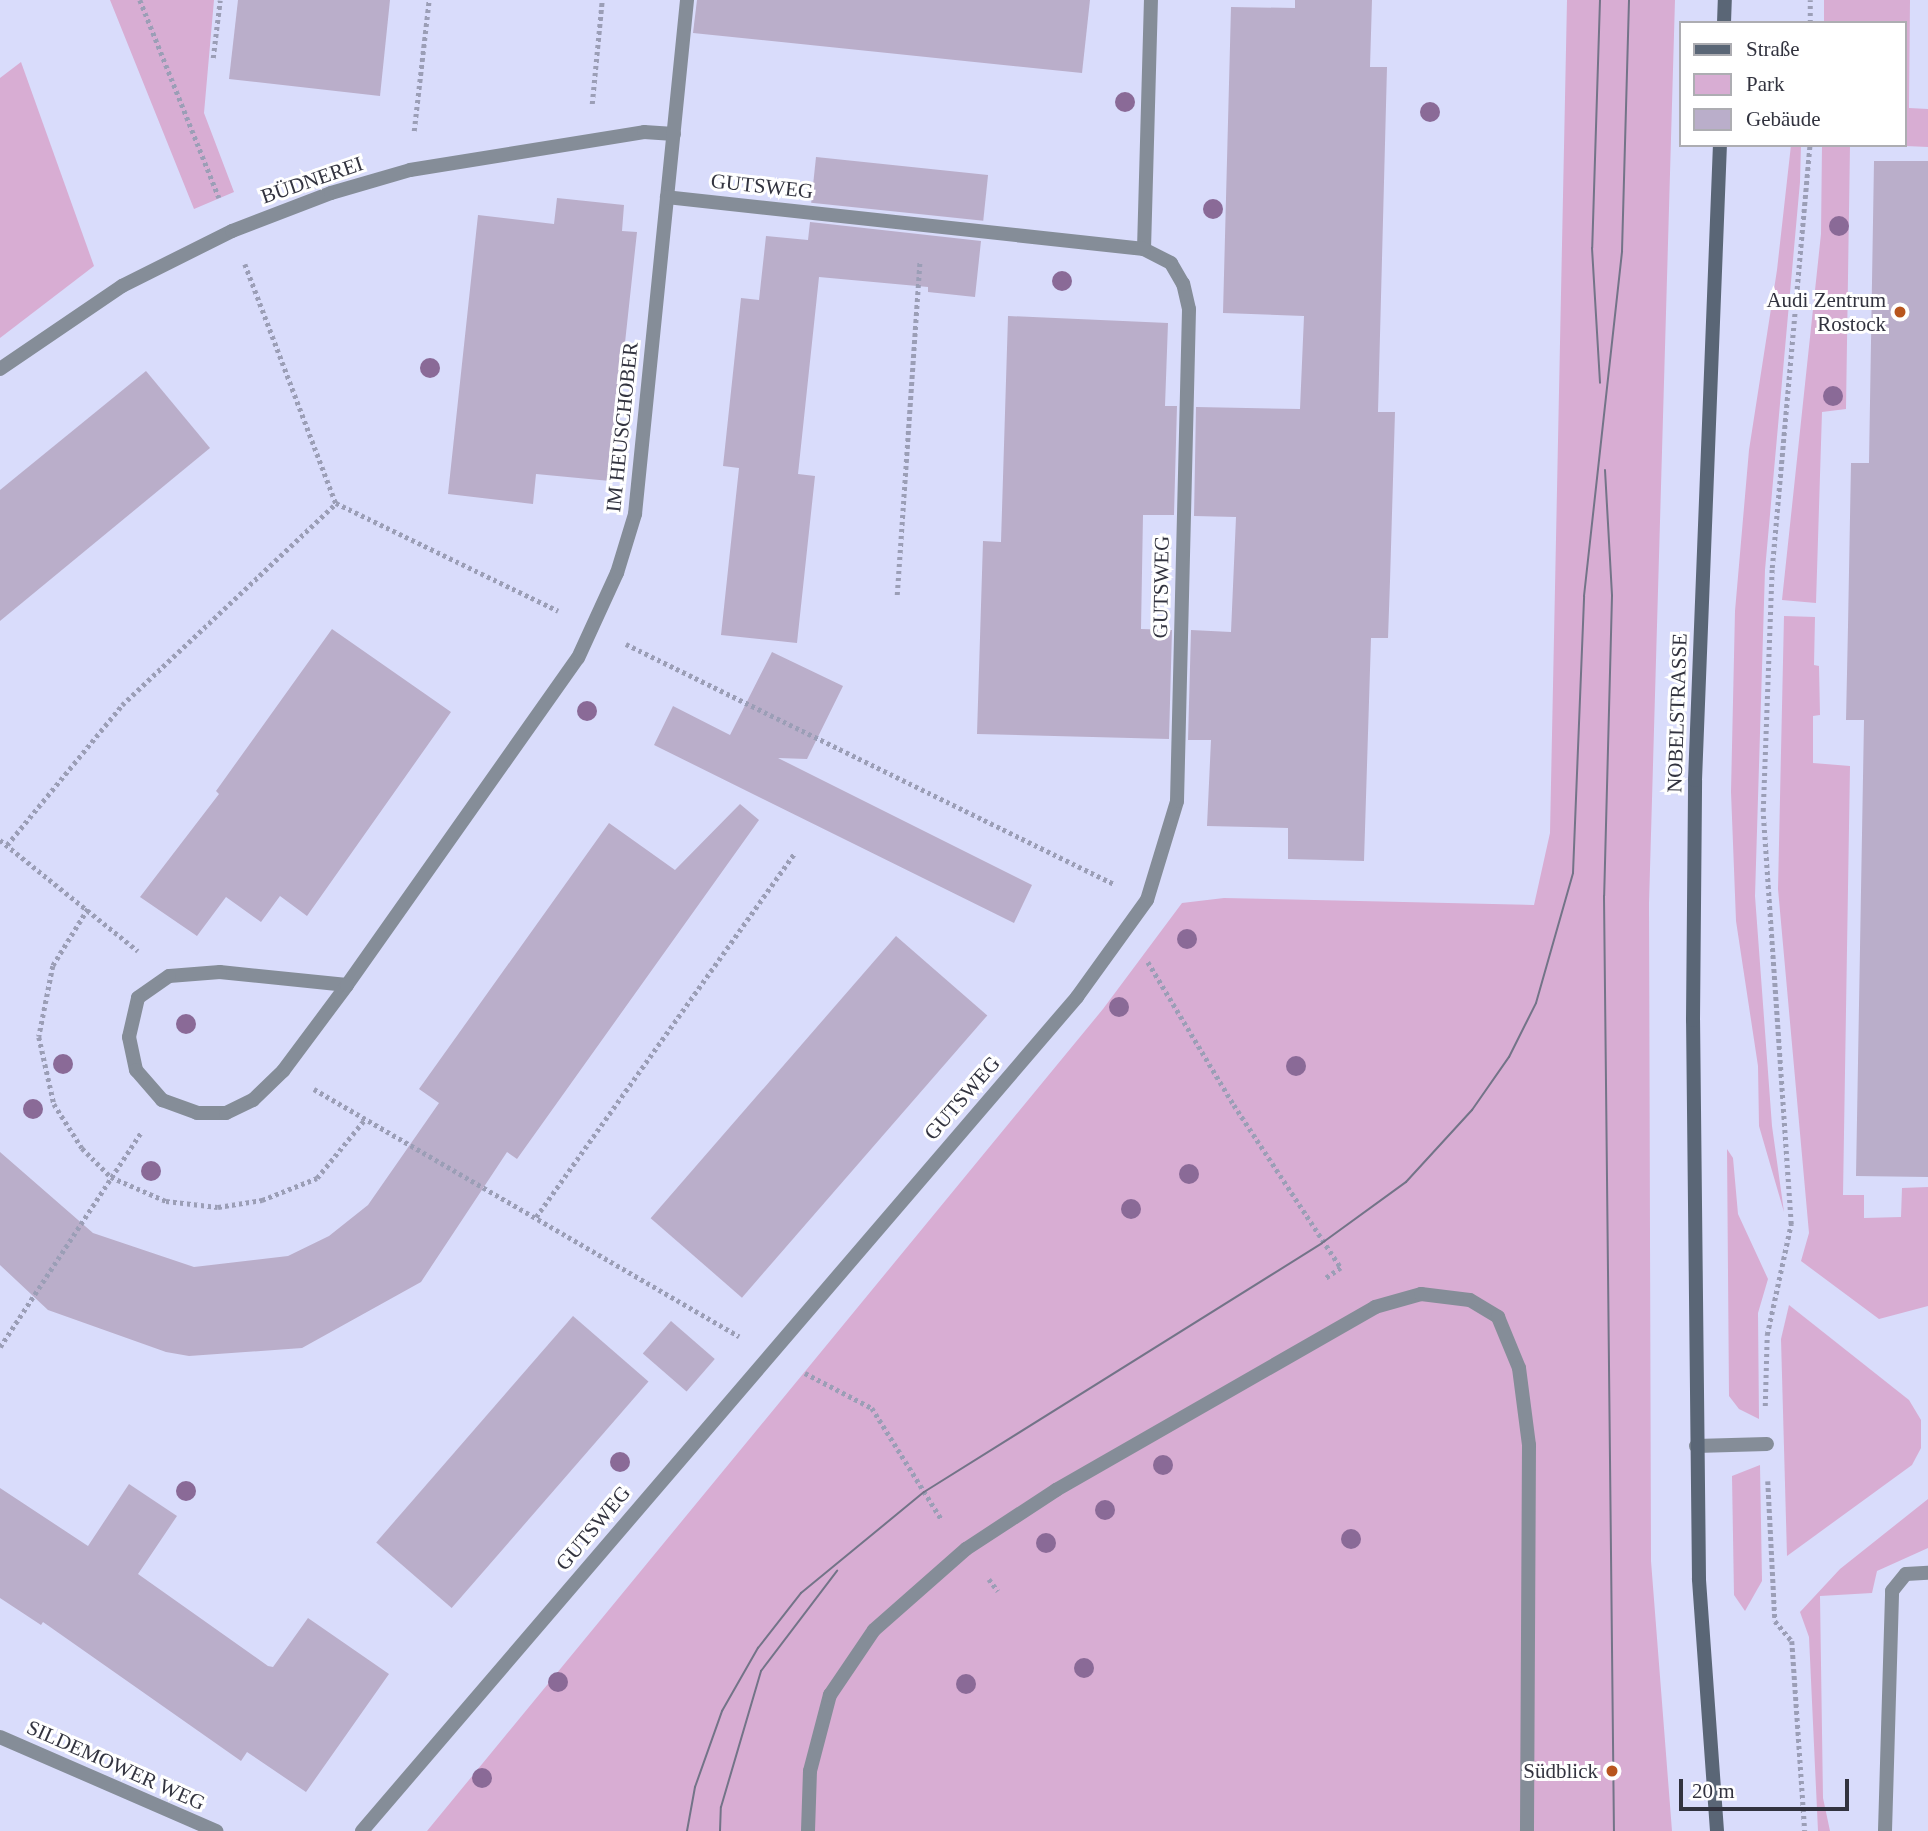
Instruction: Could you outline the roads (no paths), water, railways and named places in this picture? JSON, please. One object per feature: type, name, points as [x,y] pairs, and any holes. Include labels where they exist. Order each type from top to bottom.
[{"type":"main road","points":[[1724,21],[1725,0]]},
{"type":"main road","name":"NOBELSTRASSE","points":[[1717,1831],[1699,1579],[1693,1282],[1695,780],[1720,147]]},
{"type":"street","name":"IM HEUSCHOBER","points":[[346,985],[220,972],[169,976],[138,998],[129,1037],[136,1070],[163,1100],[197,1113],[226,1113],[253,1100],[283,1071],[346,985],[536,723],[578,658],[617,573],[635,514],[687,0]]},
{"type":"street","points":[[1144,249],[1151,0]]},
{"type":"street","name":"BÜDNEREI","points":[[0,369],[122,286],[232,230],[331,193],[410,170],[644,132],[674,134]]},
{"type":"street","name":"GUTSWEG","points":[[362,1831],[1077,997],[1147,900],[1177,801],[1189,309],[1183,284],[1171,262],[1144,249],[667,197]]},
{"type":"street","points":[[808,1831],[810,1772],[830,1695],[884,1621],[967,1549],[1056,1490],[1375,1307],[1421,1294],[1471,1300],[1498,1317],[1519,1368],[1529,1445],[1527,1831]]},
{"type":"street","points":[[1696,1446],[1767,1444]]},
{"type":"street","points":[[1885,1831],[1892,1591],[1906,1574],[1928,1573]]},
{"type":"street","name":"SILDEMOWER WEG","points":[[0,1737],[216,1831]]},
{"type":"tram line","points":[[1600,0],[1592,248],[1600,383]]},
{"type":"tram line","points":[[687,1831],[695,1787],[722,1711],[758,1648],[801,1593],[924,1492],[1322,1243],[1406,1182],[1472,1110],[1509,1057],[1536,1003],[1573,873],[1584,596],[1622,251],[1629,0]]},
{"type":"tram line","points":[[1605,470],[1612,596],[1604,896],[1614,1831]]},
{"type":"tram line","points":[[720,1831],[721,1807],[761,1671],[837,1571]]},
{"type":"place","name":"Audi Zentrum Rostock","points":[[1900,312]]},
{"type":"place","name":"Südblick","points":[[1612,1771]]}]
